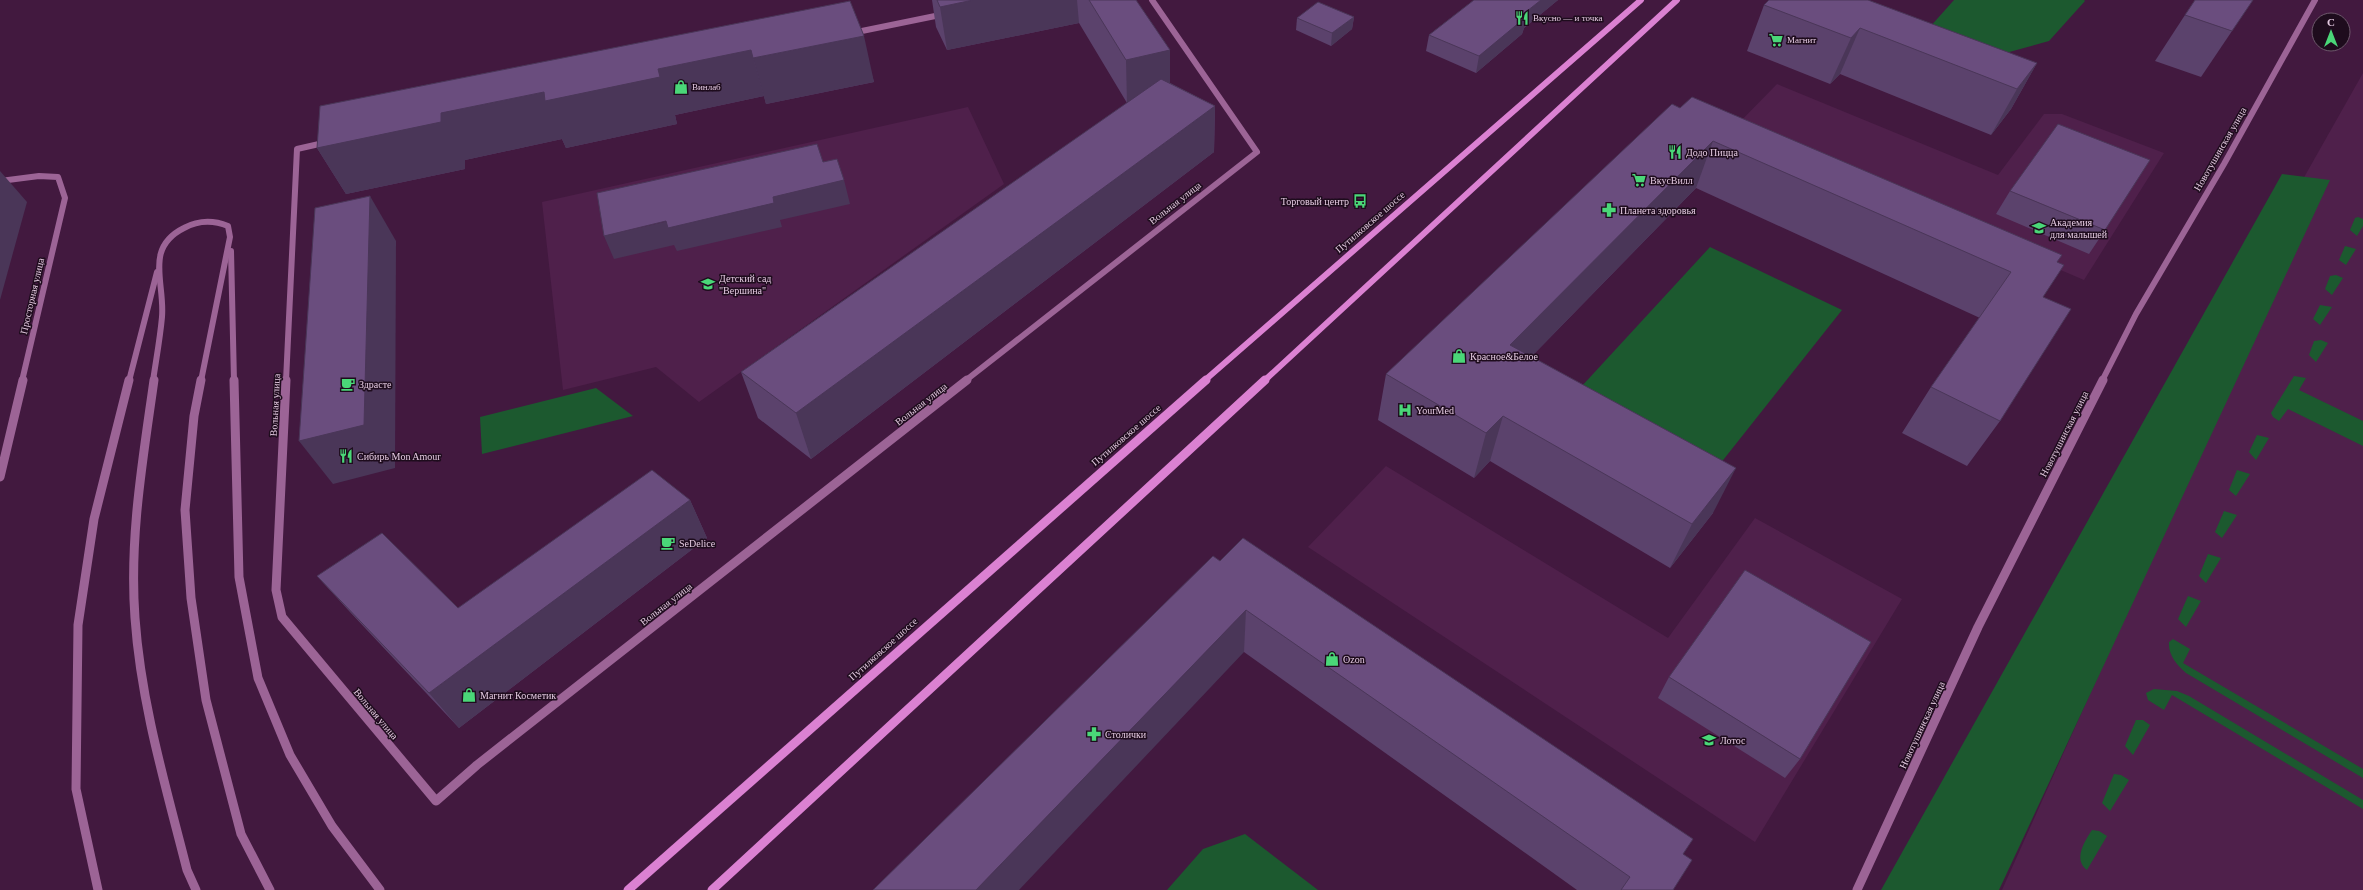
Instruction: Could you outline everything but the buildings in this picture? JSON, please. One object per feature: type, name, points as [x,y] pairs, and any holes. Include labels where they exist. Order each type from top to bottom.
[{"type":"main road","name":"Путилковское шоссе","points":[[628,890],[1007,554],[1641,0]]},
{"type":"main road","points":[[712,890],[1677,0]]},
{"type":"street","name":"Вольная улица","points":[[338,140],[298,149],[276,590],[282,617],[436,801],[477,765],[1257,152],[1152,0]]},
{"type":"street","name":"Новотушинская улица","points":[[1857,890],[1978,628],[2136,314],[2224,164],[2315,0]]},
{"type":"street","points":[[843,35],[952,13]]},
{"type":"street","name":"Просторная улица","points":[[0,181],[38,176],[58,177],[66,198],[0,477]]},
{"type":"street","points":[[196,890],[187,870],[149,722],[135,618],[135,522],[162,316],[159,264],[160,252],[166,239],[188,225],[204,221],[222,222],[228,226],[230,237],[239,577],[258,678],[290,756],[332,826],[380,890]]},
{"type":"street","points":[[230,237],[194,416],[186,524],[191,598],[206,700],[241,834],[270,890]]},
{"type":"street","points":[[98,890],[76,789],[78,625],[94,519],[159,264]]},
{"type":"shaded area","points":[[2363,73],[2363,890],[2002,890],[2112,645],[2285,211]]},
{"type":"shaded area","name":"Академия для малышей","points":[[1777,84],[1998,175],[2044,114],[2062,114],[2164,153],[2084,280],[1733,129]]},
{"type":"shaded area","name":"Детский сад \"Вершина\"","points":[[968,107],[1004,184],[699,402],[656,367],[563,390],[542,202]]},
{"type":"shaded area","name":"Лотос","points":[[1386,466],[1668,638],[1755,518],[1902,599],[1755,842],[1308,547]]},
{"type":"green space","points":[[1954,0],[2085,1],[2049,41],[2002,54],[1929,28]]},
{"type":"green space","points":[[2282,174],[2330,180],[1999,890],[1881,890]]},
{"type":"green space","points":[[2358,217],[2363,219],[2363,226],[2357,236],[2350,230],[2355,218]]},
{"type":"green space","points":[[2345,246],[2356,249],[2346,265],[2339,260]]},
{"type":"green space","points":[[1710,247],[1842,310],[1720,464],[1581,387]]},
{"type":"green space","points":[[2336,275],[2343,278],[2332,295],[2325,289],[2330,276]]},
{"type":"green space","points":[[2320,305],[2332,307],[2320,325],[2313,319]]},
{"type":"green space","points":[[2321,340],[2328,343],[2316,362],[2309,355],[2314,341]]},
{"type":"green space","points":[[2294,376],[2306,378],[2299,390],[2363,421],[2363,446],[2288,409],[2279,421],[2273,417],[2271,413]]},
{"type":"green space","points":[[596,388],[633,416],[482,454],[480,417]]},
{"type":"green space","points":[[2257,435],[2269,438],[2256,460],[2249,452]]},
{"type":"green space","points":[[2237,470],[2250,474],[2236,496],[2229,490]]},
{"type":"green space","points":[[2224,511],[2237,515],[2222,538],[2215,532]]},
{"type":"green space","points":[[2208,554],[2221,558],[2206,583],[2199,576]]},
{"type":"green space","points":[[2188,596],[2201,601],[2186,627],[2178,619]]},
{"type":"green space","points":[[2173,639],[2190,649],[2183,663],[2363,769],[2363,778],[2186,673],[2176,663],[2170,651],[2169,642]]},
{"type":"green space","points":[[2154,689],[2177,691],[2189,696],[2363,800],[2363,809],[2172,695],[2164,710],[2148,700],[2146,693]]},
{"type":"green space","points":[[2136,720],[2143,720],[2150,725],[2133,755],[2125,746]]},
{"type":"green space","points":[[2114,774],[2121,775],[2129,780],[2110,811],[2102,803]]},
{"type":"green space","points":[[2092,830],[2099,831],[2107,836],[2087,870],[2083,866],[2080,856],[2083,845]]},
{"type":"green space","points":[[1245,834],[1318,890],[1167,890],[1203,849]]},
{"type":"place","name":"Вкусно — и точка","points":[[1522,18]]},
{"type":"place","name":"Магнит","points":[[1776,40]]},
{"type":"place","name":"Винлаб","points":[[681,87]]},
{"type":"place","name":"Додо Пицца","points":[[1675,152]]},
{"type":"place","name":"ВкусВилл","points":[[1639,180]]},
{"type":"place","name":"Торговый центр","points":[[1360,201]]},
{"type":"place","name":"Планета здоровья","points":[[1609,210]]},
{"type":"place","name":"Академия для малышей","points":[[2039,228]]},
{"type":"place","name":"Детский сад \"Вершина\"","points":[[708,284]]},
{"type":"place","name":"Красное&Белое","points":[[1459,356]]},
{"type":"place","name":"Здрасте","points":[[348,384]]},
{"type":"place","name":"YourMed","points":[[1405,410]]},
{"type":"place","name":"Сибирь Mon Amour","points":[[346,456]]},
{"type":"place","name":"SeDelice","points":[[668,543]]},
{"type":"place","name":"Ozon","points":[[1332,659]]},
{"type":"place","name":"Магнит Косметик","points":[[469,695]]},
{"type":"place","name":"Столички","points":[[1094,734]]},
{"type":"place","name":"Лотос","points":[[1709,740]]}]
